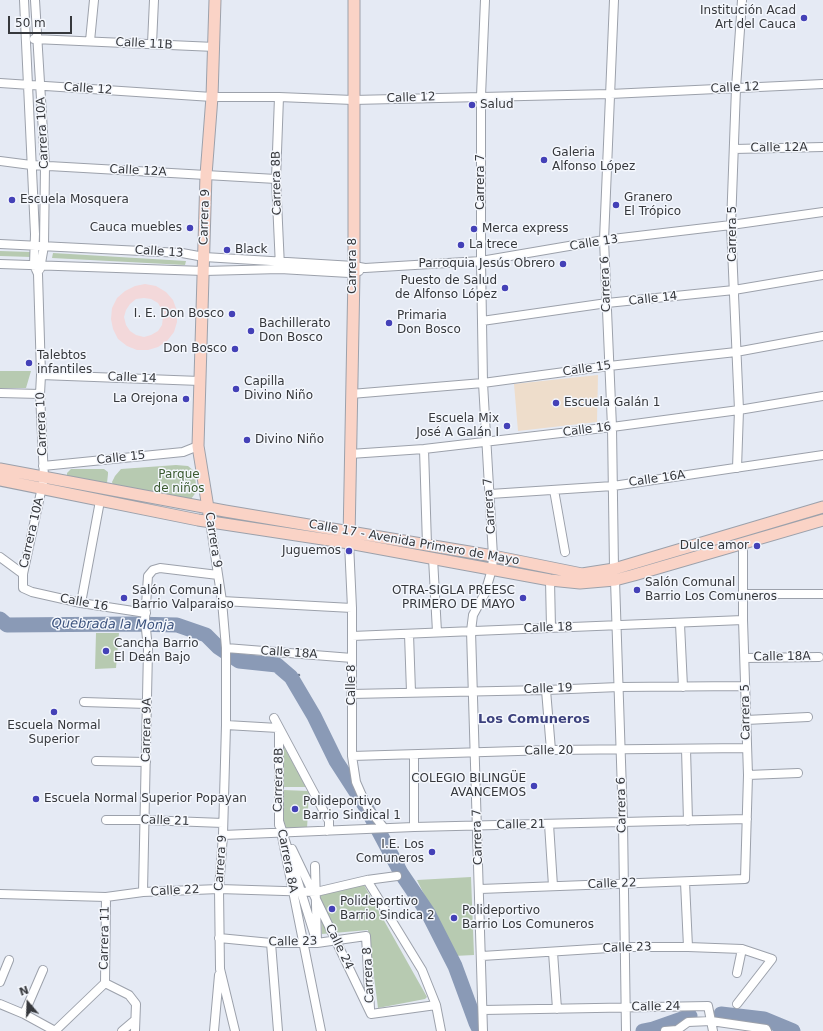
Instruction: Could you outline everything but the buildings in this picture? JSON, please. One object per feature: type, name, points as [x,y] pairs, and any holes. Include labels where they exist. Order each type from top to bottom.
[{"type":"main road","name":"Carrera 9","points":[[210,521],[198,446],[206,175],[215,47],[215,0]]},
{"type":"main road","name":"Carrera 8","points":[[349,538],[354,270],[354,0]]},
{"type":"main road","name":"Calle 17 - Avenida Primero de Mayo","points":[[0,469],[100,501],[210,521],[349,538],[427,545],[494,556],[582,574],[614,574],[823,507]]},
{"type":"main road","name":"Calle 17 - Avenida Primero de Mayo","points":[[0,480],[43,483],[208,507],[433,558],[550,580],[580,583],[743,544],[823,520]]},
{"type":"street","name":"Carrera 10A","points":[[24,0],[35,246],[38,265]]},
{"type":"street","name":"Carrera 10A","points":[[35,0],[45,165],[44,246],[38,265]]},
{"type":"street","points":[[90,41],[94,0]]},
{"type":"street","points":[[152,44],[154,0]]},
{"type":"street","name":"Carrera 7","points":[[484,1030],[471,631],[473,615],[485,593],[494,556],[483,383],[481,261],[481,96],[485,0]]},
{"type":"street","name":"Carrera 6","points":[[614,0],[604,240],[612,427],[614,574],[623,822],[623,884],[627,1008],[626,1029]]},
{"type":"street","name":"Carrera 5","points":[[737,468],[739,410],[731,225],[736,88],[742,0]]},
{"type":"street","name":"Calle 11B","points":[[26,39],[215,47]]},
{"type":"street","name":"Calle 12","points":[[0,83],[212,97],[279,96],[353,100],[610,94],[823,84]]},
{"type":"street","name":"Carrera 8B","points":[[279,96],[276,179],[280,266]]},
{"type":"street","name":"Calle 12A","points":[[734,148],[823,147]]},
{"type":"street","name":"Calle 12A","points":[[0,161],[31,165],[276,179]]},
{"type":"street","name":"Calle 13","points":[[0,244],[182,252],[204,257],[280,266],[354,270],[481,261],[604,240],[731,225],[823,212]]},
{"type":"street","name":"Calle 13","points":[[0,264],[204,271],[280,266]]},
{"type":"street","name":"Carrera 10","points":[[38,265],[43,483]]},
{"type":"street","name":"Calle 14","points":[[482,321],[607,303],[734,290],[823,275]]},
{"type":"street","name":"Calle 15","points":[[351,394],[483,383],[609,366],[736,352],[823,336]]},
{"type":"street","name":"Calle 14","points":[[41,375],[200,381]]},
{"type":"street","points":[[0,393],[40,394]]},
{"type":"street","name":"Calle 16","points":[[350,454],[424,449],[612,427],[739,410],[823,396]]},
{"type":"street","name":"Calle 15","points":[[43,466],[183,452],[198,446]]},
{"type":"street","points":[[424,449],[427,545]]},
{"type":"street","name":"Calle 16A","points":[[490,494],[613,486],[823,455]]},
{"type":"street","name":"Carrera 10A","points":[[23,588],[23,574],[43,483]]},
{"type":"street","points":[[554,490],[565,552]]},
{"type":"street","points":[[81,603],[100,501]]},
{"type":"street","name":"Carrera 9","points":[[210,521],[222,601],[226,648],[226,725],[223,835],[219,889],[220,969],[235,1031]]},
{"type":"street","name":"Calle 8","points":[[349,538],[352,608],[352,756],[356,782],[367,807],[382,828]]},
{"type":"street","name":"Carrera 5","points":[[743,544],[743,620],[748,775],[745,879]]},
{"type":"street","points":[[0,557],[23,574]]},
{"type":"street","points":[[433,558],[437,632]]},
{"type":"street","name":"Carrera 9A","points":[[143,892],[148,649],[145,616],[148,576],[152,570],[160,568],[218,575]]},
{"type":"street","points":[[550,580],[551,628]]},
{"type":"street","name":"Calle 16","points":[[23,588],[32,592],[145,616]]},
{"type":"street","points":[[743,594],[823,594]]},
{"type":"street","points":[[222,601],[352,608]]},
{"type":"street","name":"Calle 18","points":[[352,636],[680,624],[743,620]]},
{"type":"street","points":[[680,624],[683,687]]},
{"type":"street","points":[[409,634],[411,692]]},
{"type":"street","name":"Calle 18A","points":[[226,648],[352,658]]},
{"type":"street","name":"Calle 18A","points":[[745,658],[819,657]]},
{"type":"street","name":"Calle 19","points":[[352,694],[619,687],[745,686]]},
{"type":"street","points":[[546,690],[551,750]]},
{"type":"street","points":[[84,702],[147,704]]},
{"type":"street","points":[[746,720],[808,717]]},
{"type":"street","points":[[274,718],[278,728],[329,820],[329,827],[327,831]]},
{"type":"street","points":[[226,725],[278,728]]},
{"type":"street","name":"Carrera 8B","points":[[278,728],[278,833]]},
{"type":"street","name":"Calle 20","points":[[352,756],[551,750],[746,748]]},
{"type":"street","points":[[686,749],[688,821]]},
{"type":"street","points":[[414,755],[414,827]]},
{"type":"street","points":[[96,761],[146,762]]},
{"type":"street","points":[[748,775],[798,773]]},
{"type":"street","name":"Calle 21","points":[[106,820],[223,823]]},
{"type":"street","name":"Calle 21","points":[[223,835],[414,827],[747,820]]},
{"type":"street","name":"Carrera 8A","points":[[279,821],[317,943]]},
{"type":"street","name":"Carrera 8A","points":[[279,821],[321,1031]]},
{"type":"street","name":"Calle 24","points":[[279,821],[371,1014]]},
{"type":"street","points":[[549,824],[553,886]]},
{"type":"street","name":"Carrera 8A","points":[[316,866],[317,943]]},
{"type":"street","name":"Calle 22","points":[[0,894],[106,897],[143,892],[219,889],[316,892],[367,880],[397,876]]},
{"type":"street","name":"Calle 22","points":[[480,889],[745,879]]},
{"type":"street","points":[[367,880],[422,970],[436,1005],[441,1031]]},
{"type":"street","points":[[685,882],[688,947]]},
{"type":"street","name":"Carrera 11","points":[[55,1031],[105,983],[106,897]]},
{"type":"street","name":"Calle 23","points":[[219,938],[271,943],[317,943],[366,936]]},
{"type":"street","name":"Carrera 8","points":[[366,936],[371,1014]]},
{"type":"street","points":[[271,943],[278,1031]]},
{"type":"street","name":"Calle 23","points":[[482,956],[625,947],[688,947],[742,949],[772,959],[737,1004]]},
{"type":"street","points":[[737,973],[742,949]]},
{"type":"street","points":[[553,952],[557,1009]]},
{"type":"street","points":[[0,982],[9,960]]},
{"type":"street","points":[[214,1031],[220,969]]},
{"type":"street","points":[[24,1014],[44,970]]},
{"type":"street","points":[[105,983],[129,995],[136,1004],[135,1031]]},
{"type":"street","points":[[0,1004],[24,1014],[55,1031]]},
{"type":"street","points":[[371,1014],[436,1005]]},
{"type":"street","name":"Calle 24","points":[[483,1010],[708,1006],[711,1021]]},
{"type":"street","points":[[122,1031],[135,1020]]},
{"type":"street","points":[[665,1031],[684,1028],[688,1022],[693,1021],[711,1021],[766,1030]]},
{"type":"street","points":[[711,1021],[713,1031]]},
{"type":"shaded area","points":[[145,284],[156,286],[166,292],[173,300],[177,311],[177,322],[174,332],[167,341],[158,347],[148,350],[137,350],[127,346],[118,339],[113,329],[111,319],[112,308],[117,298],[125,291],[135,286]],"holes":[[[136,299],[151,299],[158,303],[162,310],[162,325],[158,331],[151,335],[144,337],[136,335],[130,331],[126,325],[124,317],[126,310]]]},
{"type":"shaded area","name":"Escuela Galán 1","points":[[598,375],[597,422],[518,431],[514,384]]},
{"type":"green space","points":[[0,251],[31,252],[31,257],[0,256]]},
{"type":"green space","points":[[53,253],[186,261],[185,265],[52,258]]},
{"type":"green space","points":[[0,371],[31,371],[26,388],[0,388]]},
{"type":"green space","name":"Parque de niños","points":[[176,465],[188,466],[194,471],[197,491],[191,499],[113,485],[112,482],[121,469]]},
{"type":"green space","points":[[71,469],[104,469],[108,472],[107,483],[105,486],[67,478],[67,473]]},
{"type":"green space","name":"Cancha Barrio El Deán Bajo","points":[[96,633],[119,633],[116,668],[95,669]]},
{"type":"green space","points":[[283,745],[306,787],[283,787]]},
{"type":"green space","name":"Polideportivo Barrio Sindical 1","points":[[283,790],[309,791],[307,829],[282,828]]},
{"type":"green space","name":"Polideportivo Barrio Los Comuneros","points":[[471,877],[474,955],[454,956],[417,880]]},
{"type":"green space","points":[[364,885],[427,997],[425,999],[378,1008],[368,930],[322,934],[320,891]]},
{"type":"waterway","name":"Quebrada la Monja","points":[[0,619],[7,625],[177,625],[206,635],[218,647],[239,661],[277,665],[291,677],[314,716],[336,761],[367,809],[401,873],[428,913],[455,966],[480,1031]]},
{"type":"waterway","name":"Quebrada la Monja","points":[[291,677],[299,675]]},
{"type":"waterway","points":[[721,1014],[764,1019],[793,1031]]},
{"type":"waterway","points":[[643,1031],[690,1016]]},
{"type":"place","name":"Institución Acad Art del Cauca","points":[[804,18]]},
{"type":"place","name":"Salud","points":[[472,105]]},
{"type":"place","name":"Galeria Alfonso López","points":[[544,160]]},
{"type":"place","name":"Escuela Mosquera","points":[[12,200]]},
{"type":"place","name":"Granero El Trópico","points":[[616,205]]},
{"type":"place","name":"Cauca muebles","points":[[190,228]]},
{"type":"place","name":"Merca express","points":[[474,229]]},
{"type":"place","name":"La trece","points":[[461,245]]},
{"type":"place","name":"Black","points":[[227,250]]},
{"type":"place","name":"Parroquia Jesús Obrero","points":[[563,264]]},
{"type":"place","name":"Puesto de Salud de Alfonso López","points":[[505,288]]},
{"type":"place","name":"I. E. Don Bosco","points":[[232,314]]},
{"type":"place","name":"Primaria Don Bosco","points":[[389,323]]},
{"type":"place","name":"Bachillerato Don Bosco","points":[[251,331]]},
{"type":"place","name":"Don Bosco","points":[[235,349]]},
{"type":"place","name":"Talebtos infantiles","points":[[29,363]]},
{"type":"place","name":"Capilla Divino Niño","points":[[236,389]]},
{"type":"place","name":"La Orejona","points":[[186,399]]},
{"type":"place","name":"Escuela Galán 1","points":[[556,403]]},
{"type":"place","name":"Escuela Mix José A Galán I","points":[[507,426]]},
{"type":"place","name":"Divino Niño","points":[[247,440]]},
{"type":"place","name":"Dulce amor","points":[[757,546]]},
{"type":"place","name":"Juguemos","points":[[349,551]]},
{"type":"place","name":"Salón Comunal Barrio Los Comuneros","points":[[637,590]]},
{"type":"place","name":"Salón Comunal Barrio Valparaiso","points":[[124,598]]},
{"type":"place","name":"OTRA-SIGLA PREESC PRIMERO DE MAYO","points":[[523,598]]},
{"type":"place","name":"Cancha Barrio El Deán Bajo","points":[[106,651]]},
{"type":"place","name":"Escuela Normal Superior","points":[[54,712]]},
{"type":"place","name":"COLEGIO BILINGÜE AVANCEMOS","points":[[534,786]]},
{"type":"place","name":"Escuela Normal Superior Popayan","points":[[36,799]]},
{"type":"place","name":"Polideportivo Barrio Sindical 1","points":[[295,809]]},
{"type":"place","name":"I.E. Los Comuneros","points":[[432,852]]},
{"type":"place","name":"Polideportivo Barrio Sindica 2","points":[[332,909]]},
{"type":"place","name":"Polideportivo Barrio Los Comuneros","points":[[454,918]]},
{"type":"district","name":"Los Comuneros","points":[[534,720]]}]
